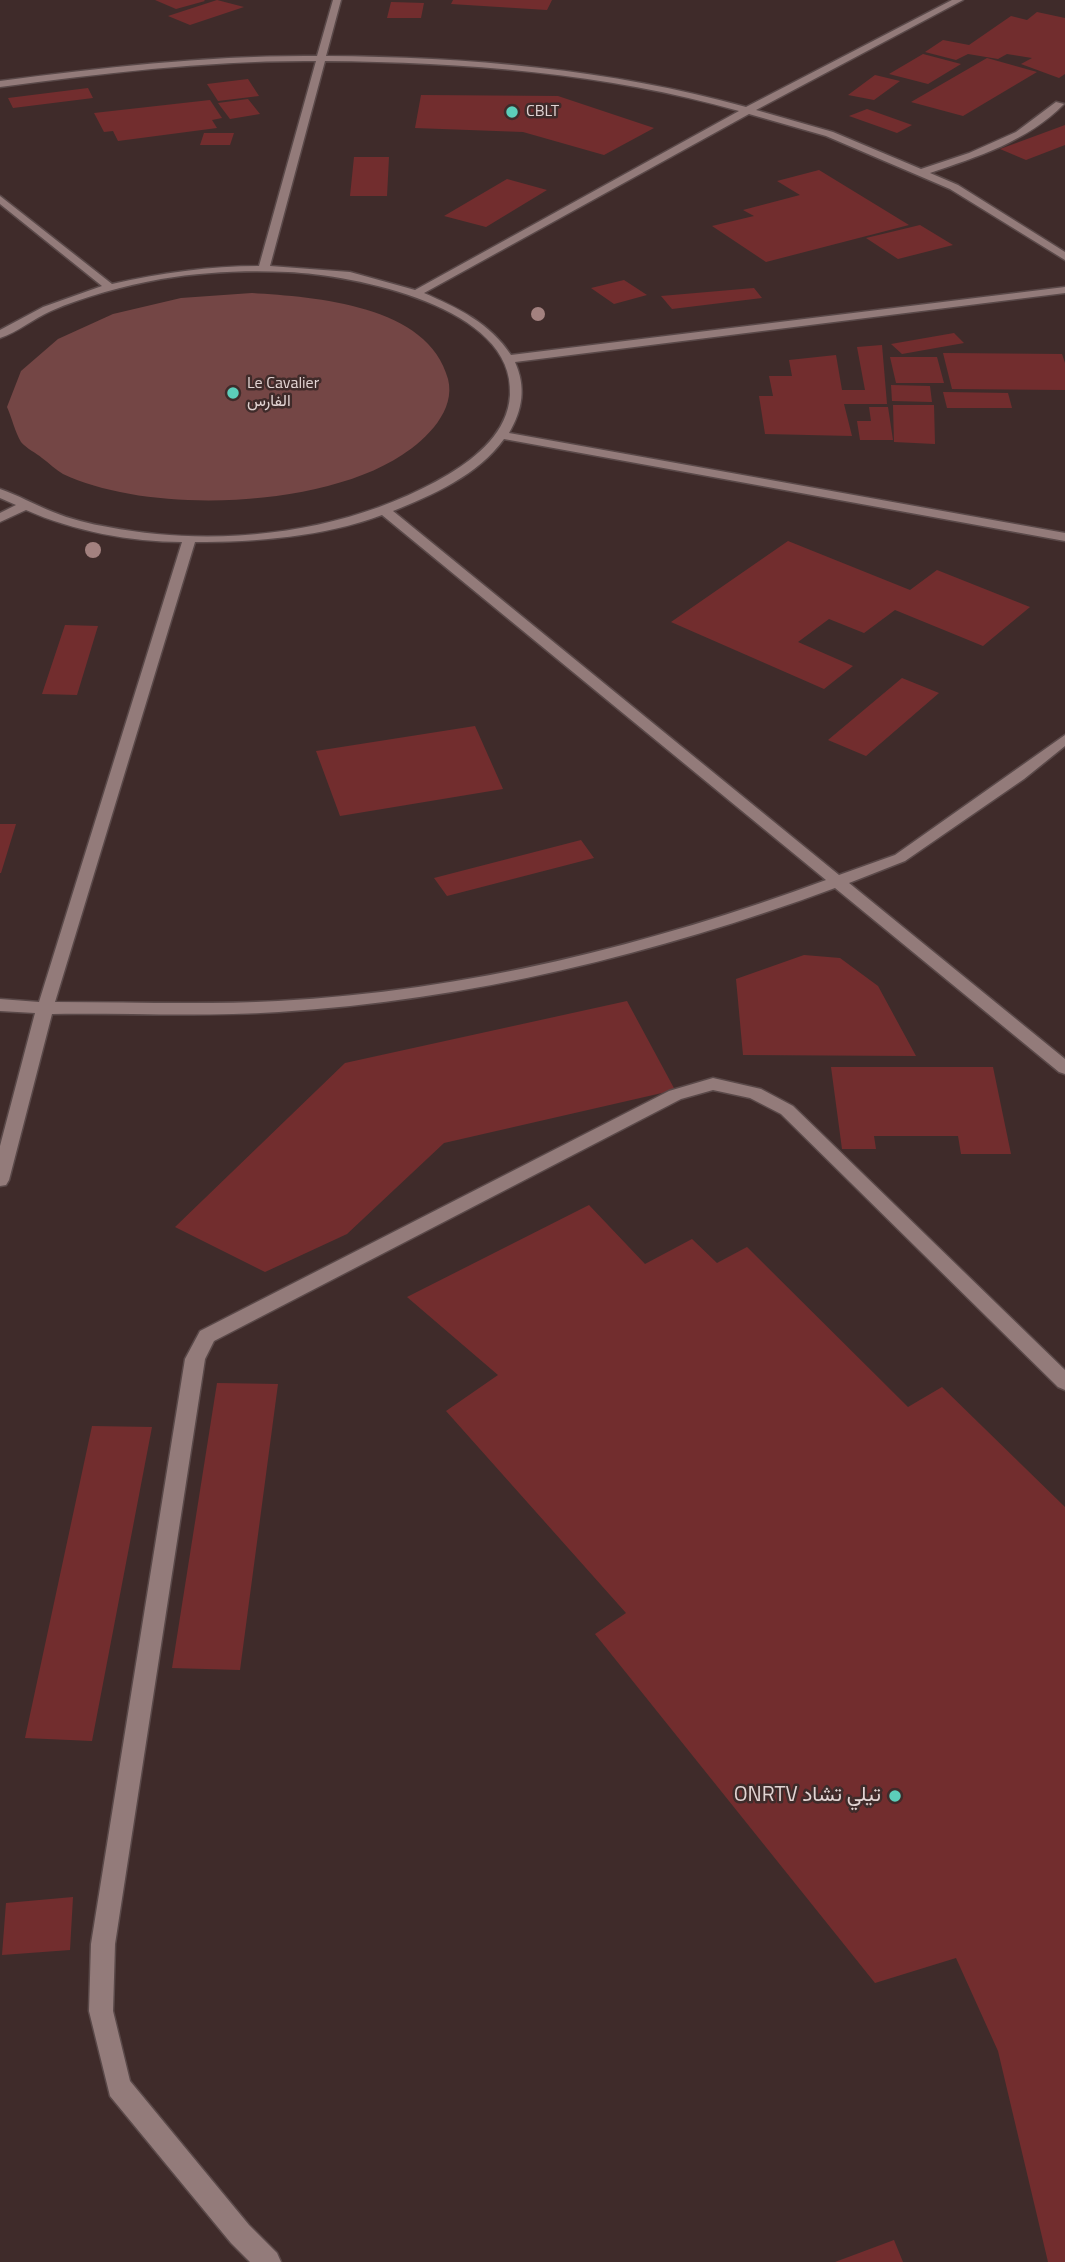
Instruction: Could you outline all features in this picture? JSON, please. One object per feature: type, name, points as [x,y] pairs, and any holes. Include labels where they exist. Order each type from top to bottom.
[{"type":"street","points":[[264,268],[337,0]]},
{"type":"street","points":[[417,293],[749,110],[959,0]]},
{"type":"street","points":[[0,84],[161,64],[321,57],[422,60],[531,69],[652,88],[749,110],[847,141],[923,172],[993,208],[1065,257]]},
{"type":"street","points":[[923,172],[973,155],[1019,134],[1059,104]]},
{"type":"street","points":[[0,199],[110,287]]},
{"type":"street","points":[[0,335],[52,307],[110,287],[182,273],[264,268],[349,276],[417,293],[466,317],[483,330],[508,359],[516,384],[516,397],[502,435],[475,463],[459,475],[385,511],[286,533],[190,539],[92,527],[23,506],[0,493]]},
{"type":"street","points":[[508,359],[1065,290]]},
{"type":"street","points":[[502,435],[1065,537]]},
{"type":"street","points":[[0,518],[23,506]]},
{"type":"street","points":[[385,511],[1065,1068]]},
{"type":"street","points":[[0,1180],[45,1008],[190,539]]},
{"type":"street","points":[[0,1005],[45,1008],[277,1007],[449,988],[612,955],[712,926],[900,858],[1019,776],[1065,739]]},
{"type":"street","points":[[268,2262],[240,2234],[119,2087],[101,2011],[103,1944],[177,1465],[195,1359],[207,1336],[675,1095],[713,1084],[755,1093],[787,1110],[1065,1382]]},
{"type":"shaded area","points":[[252,293],[337,302],[394,320],[418,335],[437,354],[448,379],[448,402],[437,423],[421,441],[402,455],[368,473],[328,486],[283,495],[235,500],[141,496],[99,487],[63,474],[21,442],[7,407],[21,371],[58,339],[113,314],[181,298]]},
{"type":"building","points":[[155,0],[204,0],[205,1],[176,9]]},
{"type":"building","points":[[217,0],[244,7],[190,25],[168,16]]},
{"type":"building","points":[[453,0],[552,0],[547,10],[451,4]]},
{"type":"building","points":[[391,2],[424,3],[421,18],[387,18]]},
{"type":"building","points":[[1037,12],[1065,18],[1065,74],[1059,78],[1021,64],[1032,58],[1007,54],[998,59],[968,54],[956,60],[925,52],[943,40],[969,45],[1011,16],[1027,20]]},
{"type":"building","points":[[923,54],[961,64],[928,84],[889,74]]},
{"type":"building","points":[[987,58],[1037,72],[963,116],[911,102]]},
{"type":"building","points":[[875,75],[900,81],[874,100],[848,95]]},
{"type":"building","points":[[248,79],[259,96],[218,101],[207,84]]},
{"type":"building","points":[[88,88],[93,98],[13,108],[8,98]]},
{"type":"building","name":"CBLT","points":[[421,95],[558,96],[654,128],[604,155],[523,132],[415,128]]},
{"type":"building","points":[[248,99],[260,114],[230,119],[218,103]]},
{"type":"building","points":[[210,100],[222,118],[212,120],[217,128],[118,141],[113,131],[104,132],[94,113]]},
{"type":"building","points":[[867,109],[912,125],[897,133],[849,116]]},
{"type":"building","points":[[1065,125],[1065,145],[1026,160],[1000,149]]},
{"type":"building","points":[[204,133],[234,133],[230,145],[200,145]]},
{"type":"building","points":[[354,157],[389,157],[387,196],[350,196]]},
{"type":"building","points":[[819,170],[909,225],[766,262],[712,226],[754,216],[743,210],[800,195],[777,181]]},
{"type":"building","points":[[507,179],[547,190],[486,227],[444,216]]},
{"type":"building","points":[[920,225],[953,245],[898,259],[866,238]]},
{"type":"building","points":[[624,280],[647,295],[614,304],[591,288]]},
{"type":"building","points":[[754,288],[762,298],[672,309],[661,296]]},
{"type":"building","points":[[954,333],[964,343],[902,354],[891,344]]},
{"type":"building","points":[[882,345],[887,404],[844,404],[852,436],[765,434],[759,396],[773,396],[769,376],[792,376],[789,360],[836,355],[842,390],[865,390],[857,347]]},
{"type":"building","points":[[943,353],[1062,354],[1065,363],[1065,390],[952,389]]},
{"type":"building","points":[[890,357],[937,357],[944,383],[896,383]]},
{"type":"building","points":[[891,385],[930,386],[932,402],[892,401]]},
{"type":"building","points":[[943,392],[1008,393],[1012,408],[947,408]]},
{"type":"building","points":[[893,405],[934,405],[935,444],[894,442]]},
{"type":"building","points":[[869,407],[888,407],[893,440],[860,440],[857,421],[871,421]]},
{"type":"building","points":[[788,541],[910,590],[937,570],[1030,607],[983,646],[895,610],[864,633],[829,619],[798,642],[853,666],[824,689],[671,622]]},
{"type":"building","points":[[65,625],[98,626],[77,695],[42,694]]},
{"type":"building","points":[[902,678],[939,693],[866,756],[828,740]]},
{"type":"building","points":[[475,726],[503,789],[340,816],[316,751]]},
{"type":"building","points":[[0,824],[16,824],[1,873],[0,873]]},
{"type":"building","points":[[581,840],[594,858],[447,896],[434,878]]},
{"type":"building","points":[[804,955],[840,958],[878,986],[916,1056],[743,1055],[736,979]]},
{"type":"building","points":[[627,1001],[675,1090],[444,1143],[347,1234],[265,1272],[175,1227],[345,1063]]},
{"type":"building","points":[[831,1067],[993,1067],[1011,1154],[961,1154],[958,1136],[874,1136],[876,1149],[842,1149]]},
{"type":"building","name":"ONRTV تيلي تشاد","points":[[589,1205],[645,1264],[692,1239],[717,1263],[747,1247],[908,1407],[942,1387],[1065,1507],[1065,2262],[1048,2262],[998,2051],[956,1958],[875,1983],[595,1634],[626,1613],[446,1411],[498,1375],[407,1297]]},
{"type":"building","points":[[217,1383],[278,1384],[240,1670],[172,1668]]},
{"type":"building","points":[[92,1426],[152,1427],[92,1741],[25,1738]]},
{"type":"building","points":[[73,1897],[70,1950],[2,1955],[6,1903]]},
{"type":"building","points":[[894,2240],[903,2262],[835,2262]]},
{"type":"place","name":"CBLT","points":[[512,112]]},
{"type":"place","name":"Le Cavalier الفارس","points":[[233,393]]},
{"type":"place","name":"ONRTV تيلي تشاد","points":[[895,1796]]}]
